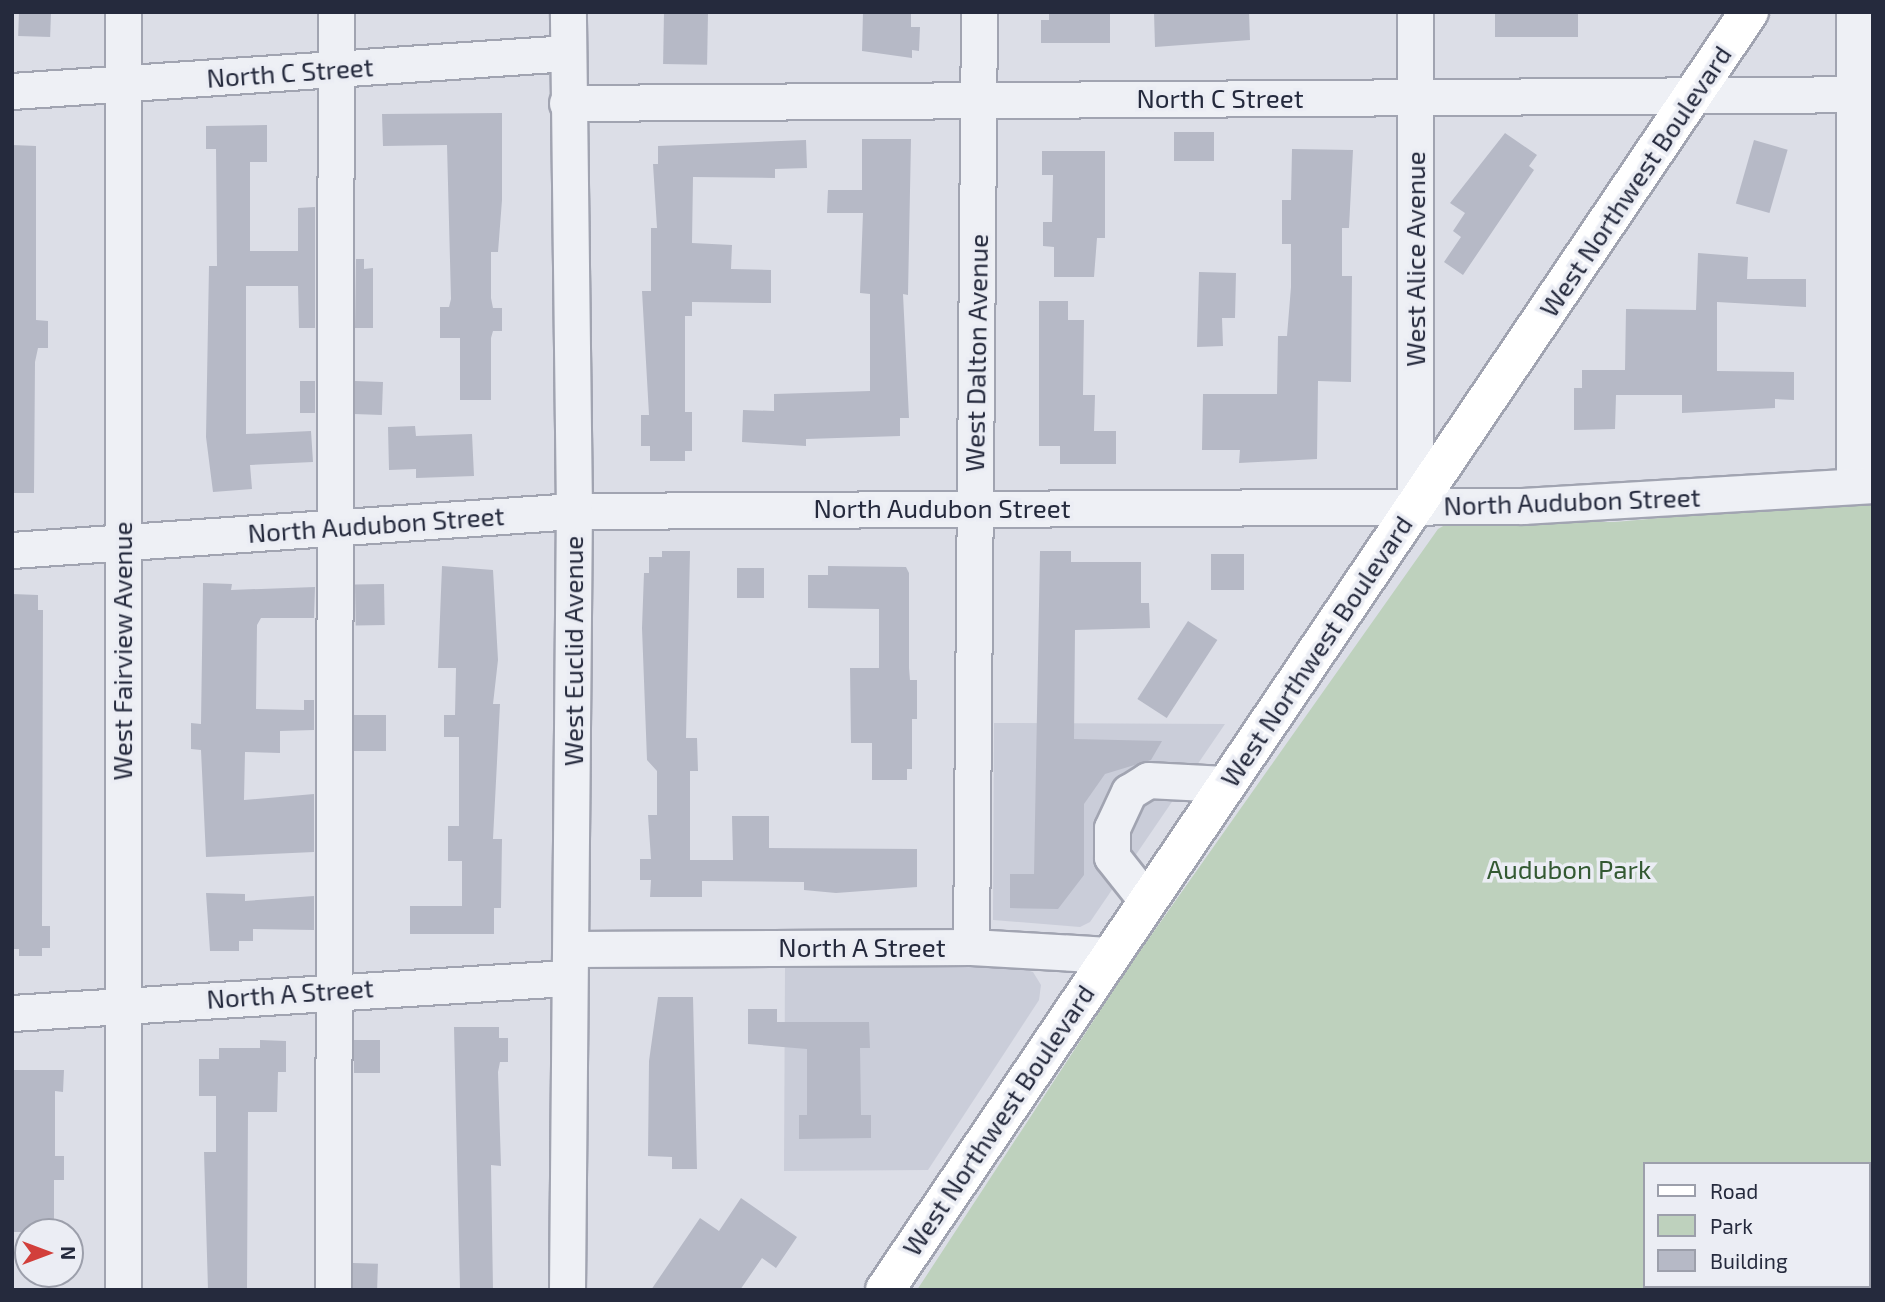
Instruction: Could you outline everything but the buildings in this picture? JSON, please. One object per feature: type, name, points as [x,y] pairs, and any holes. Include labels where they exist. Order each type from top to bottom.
[{"type":"main road","name":"West Northwest Boulevard","points":[[885,1290],[1108,955],[1749,12]]},
{"type":"street","name":"West Fairview Avenue","points":[[123,12],[123,1290]]},
{"type":"street","points":[[333,1290],[330,990],[335,526],[336,12]]},
{"type":"street","name":"West Euclid Avenue","points":[[567,1290],[574,511],[568,12]]},
{"type":"street","name":"West Dalton Avenue","points":[[971,947],[979,12]]},
{"type":"street","name":"West Alice Avenue","points":[[1415,12],[1415,506]]},
{"type":"street","points":[[1854,12],[1862,94],[1863,485]]},
{"type":"street","name":"North C Street","points":[[12,91],[568,53]]},
{"type":"street","name":"North C Street","points":[[568,103],[1862,94]]},
{"type":"street","name":"North Audubon Street","points":[[12,550],[574,511],[1620,503],[1863,485]]},
{"type":"street","points":[[1146,900],[1112,857],[1112,828],[1129,792],[1148,780],[1226,783]]},
{"type":"street","name":"North A Street","points":[[12,1013],[330,990],[570,963],[971,947],[1108,955]]},
{"type":"shaded area","points":[[994,723],[1225,724],[1090,922],[1080,927],[993,920]]},
{"type":"shaded area","points":[[785,966],[1016,967],[1033,972],[1041,985],[1039,1000],[928,1170],[784,1171]]},
{"type":"green space","name":"Audubon Park","points":[[1873,499],[1873,1290],[917,1290],[1128,968],[1438,529],[1450,522],[1615,522]]}]
